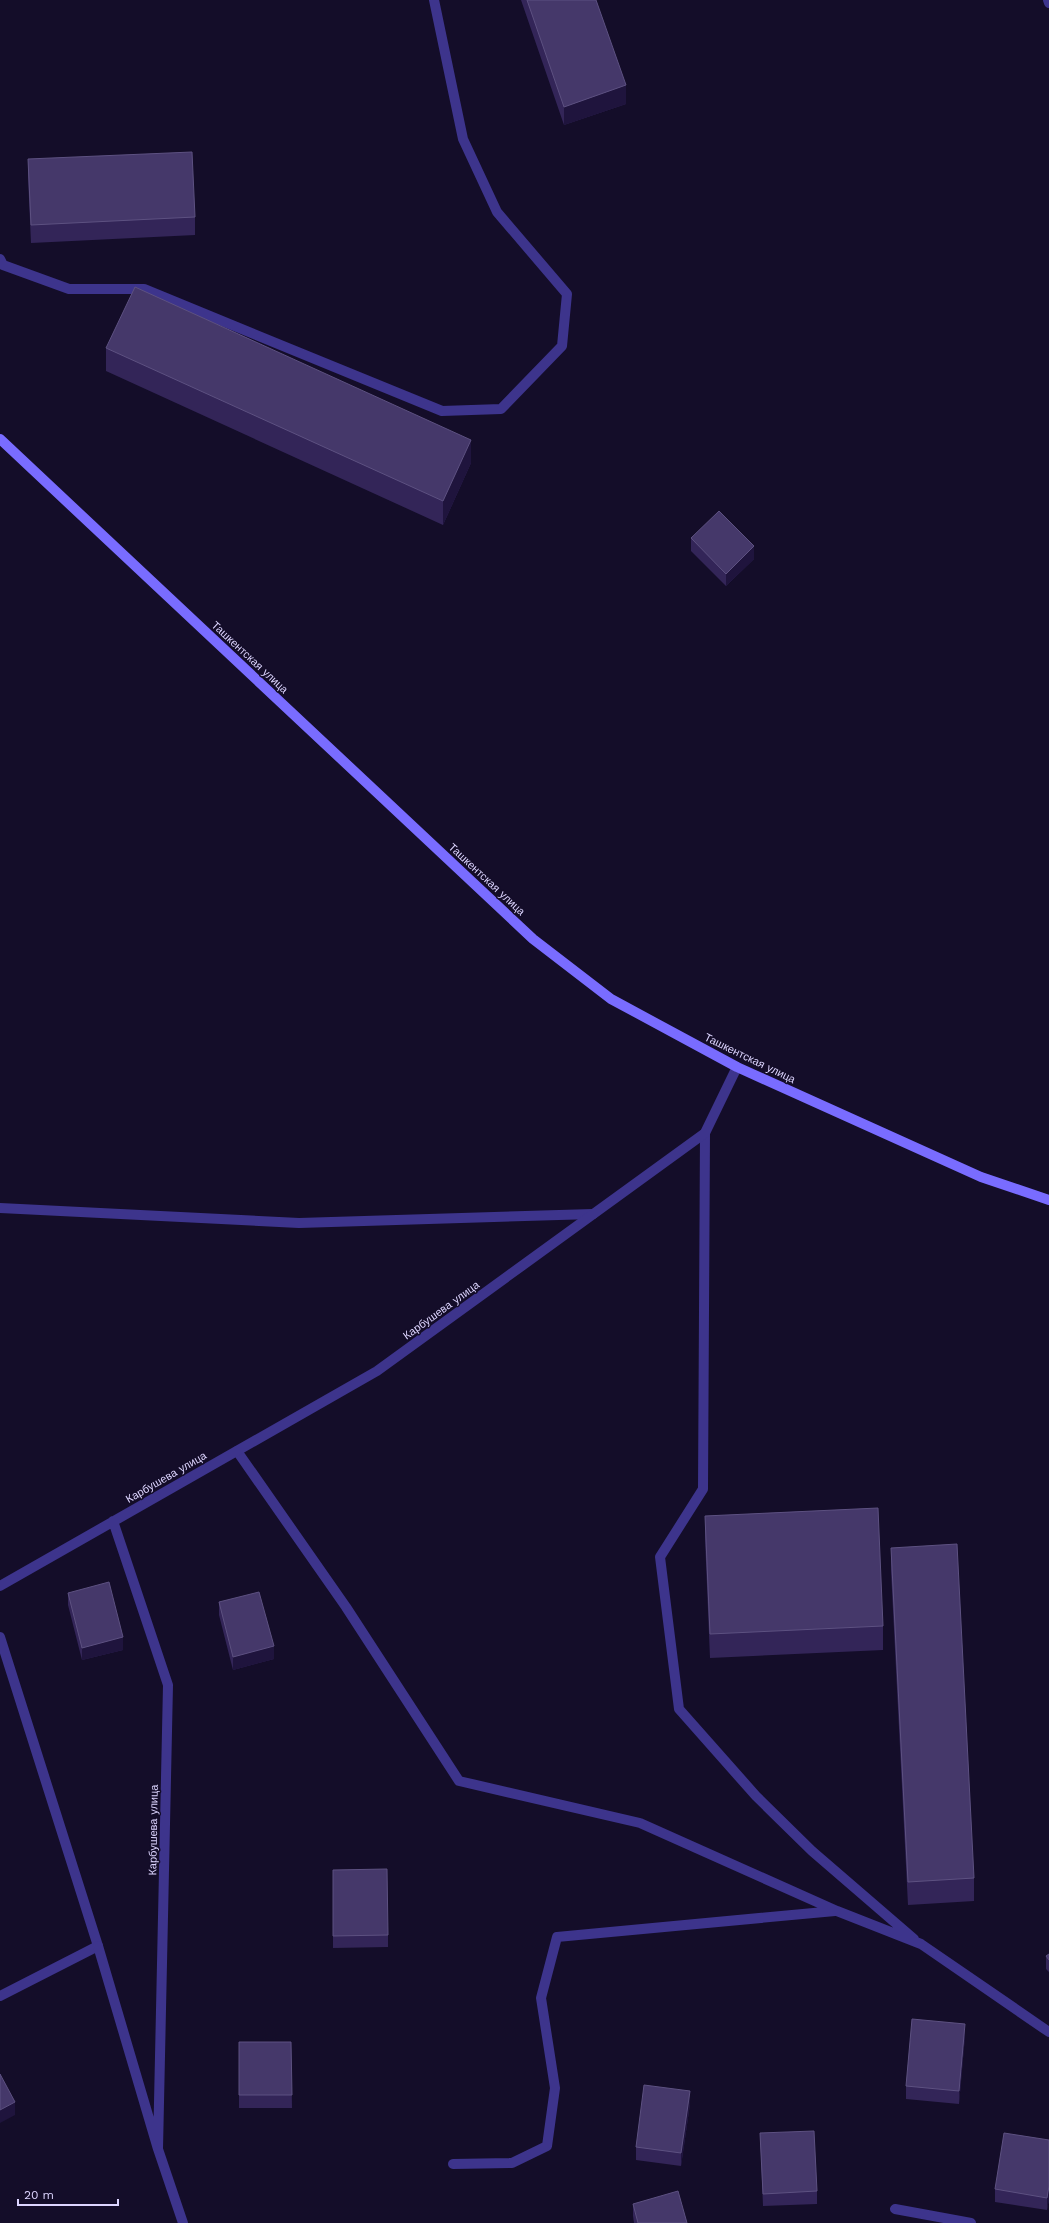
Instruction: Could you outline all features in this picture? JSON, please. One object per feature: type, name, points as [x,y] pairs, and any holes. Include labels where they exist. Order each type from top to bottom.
[{"type":"main road","name":"Ташкентская улица","points":[[0,439],[533,939],[611,999],[737,1067],[981,1177],[1049,1200]]},
{"type":"street","points":[[0,259],[4,265],[69,289],[144,289],[442,411],[501,409],[562,346],[567,294],[497,212],[463,139],[434,0]]},
{"type":"street","name":"Карбушева улица","points":[[0,1586],[378,1370],[705,1133],[737,1067]]},
{"type":"street","points":[[705,1133],[703,1489],[660,1557],[679,1709],[761,1802],[812,1851],[921,1944],[1049,2032]]},
{"type":"street","points":[[0,1208],[299,1223],[593,1214]]},
{"type":"street","points":[[237,1450],[346,1607],[459,1781],[640,1823],[837,1911],[921,1944]]},
{"type":"street","name":"Карбушева улица","points":[[113,1521],[168,1685],[158,2149]]},
{"type":"street","points":[[0,1637],[98,1946],[158,2149],[183,2223]]},
{"type":"street","points":[[453,2164],[512,2163],[547,2146],[555,2088],[541,1998],[557,1937],[837,1911]]},
{"type":"street","points":[[0,1996],[98,1946]]},
{"type":"street","points":[[895,2209],[971,2223]]},
{"type":"building","points":[[527,0],[596,0],[626,85],[564,107]]},
{"type":"building","points":[[192,152],[195,217],[31,225],[28,159]]},
{"type":"building","points":[[135,287],[471,440],[443,501],[106,348]]},
{"type":"building","points":[[719,511],[754,546],[726,574],[691,538]]},
{"type":"building","points":[[878,1508],[883,1626],[710,1634],[705,1516]]},
{"type":"building","points":[[957,1544],[974,1878],[908,1882],[891,1548]]},
{"type":"building","points":[[109,1582],[123,1637],[82,1648],[68,1593]]},
{"type":"building","points":[[259,1592],[274,1646],[233,1657],[219,1602]]},
{"type":"building","points":[[387,1869],[388,1935],[333,1936],[333,1870]]},
{"type":"building","points":[[912,2019],[965,2024],[959,2091],[906,2086]]},
{"type":"building","points":[[239,2042],[291,2042],[292,2095],[239,2095]]},
{"type":"building","points":[[0,2074],[15,2102],[0,2110]]},
{"type":"building","points":[[644,2085],[690,2091],[681,2153],[636,2147]]},
{"type":"building","points":[[814,2131],[817,2191],[763,2194],[760,2133]]},
{"type":"building","points":[[1004,2133],[1049,2140],[1049,2186],[1047,2198],[995,2189]]},
{"type":"building","points":[[678,2191],[687,2223],[638,2223],[633,2204]]}]
